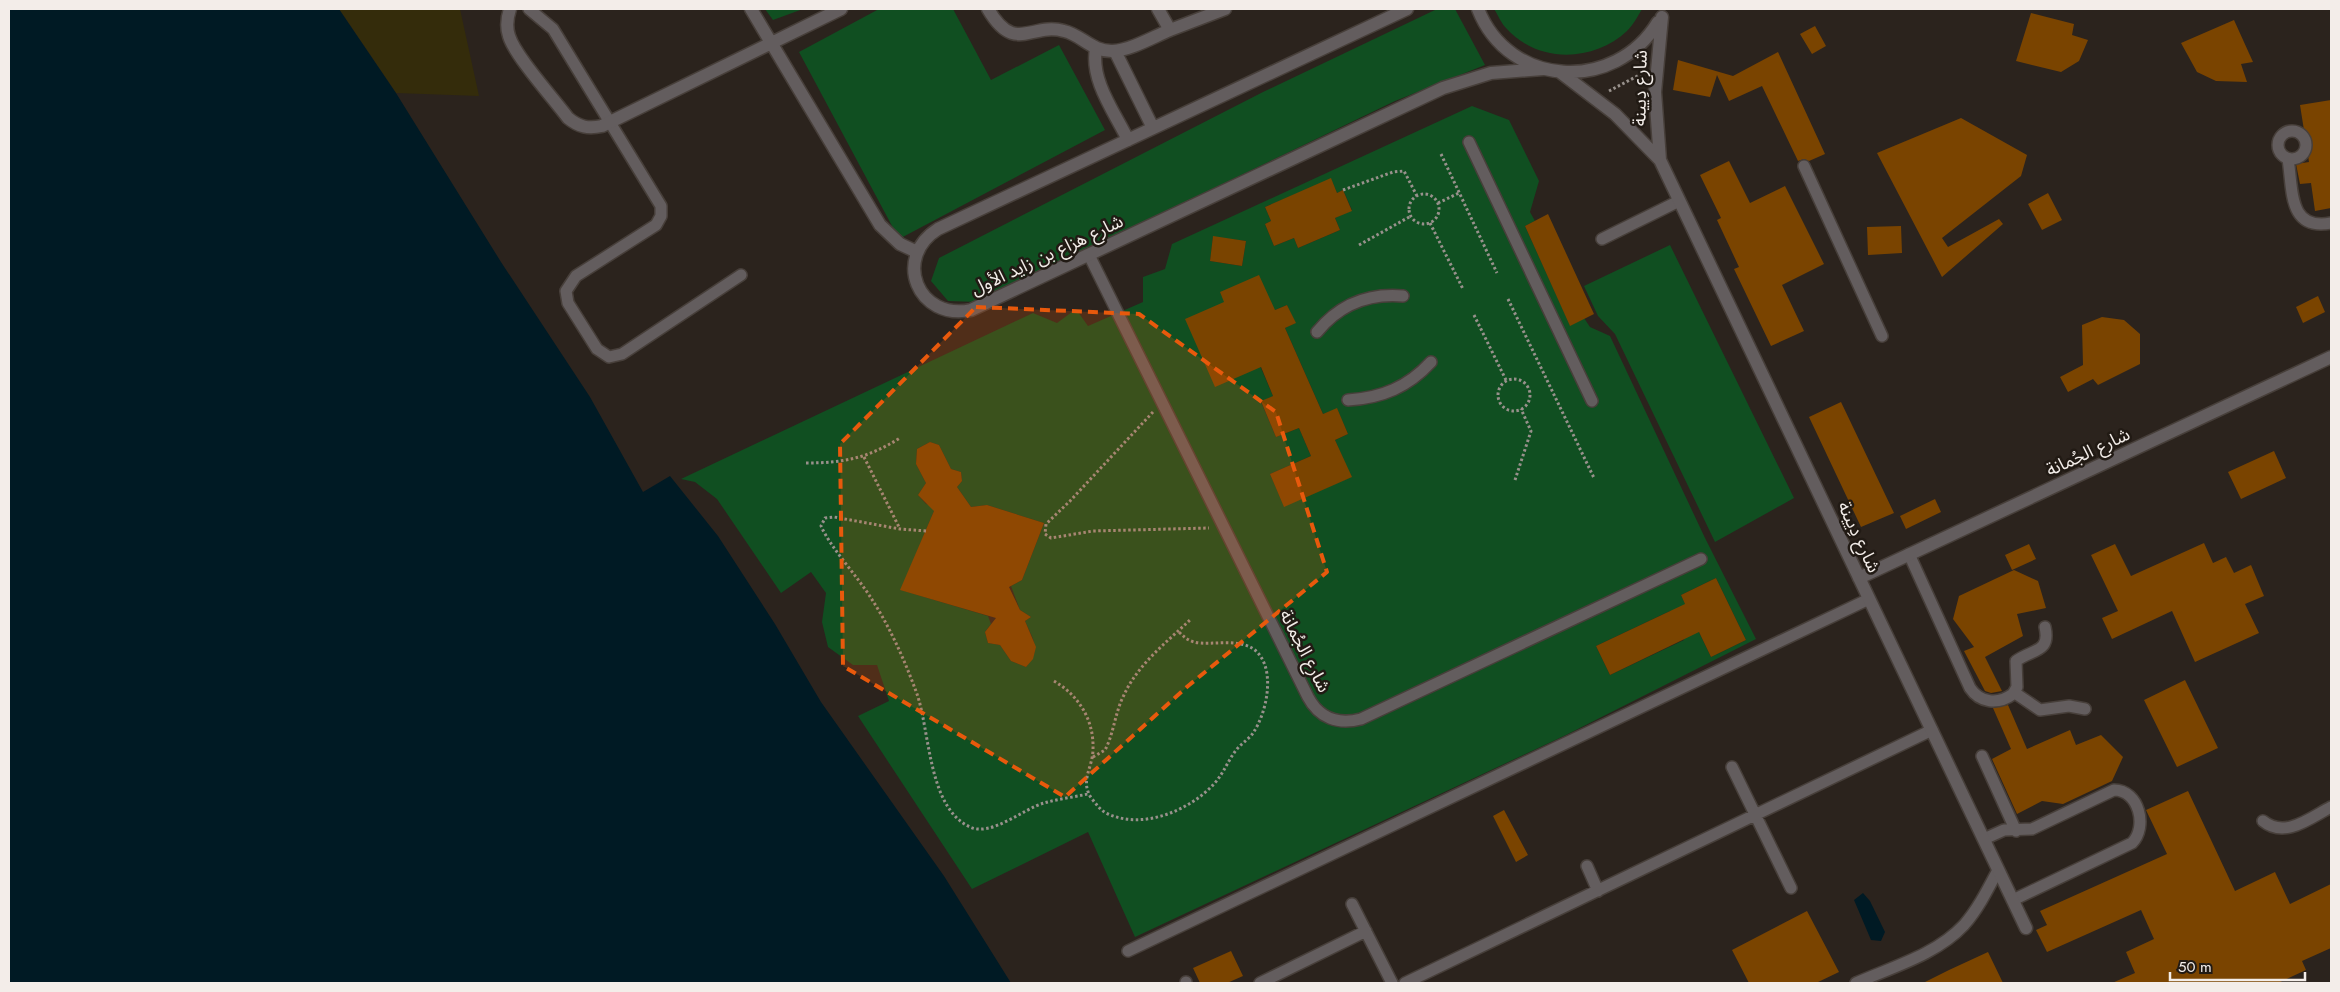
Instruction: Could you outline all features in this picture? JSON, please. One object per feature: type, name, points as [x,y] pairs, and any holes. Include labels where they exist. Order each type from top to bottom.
[{"type":"street","points":[[510,9],[507,26],[512,43],[568,118],[575,124],[593,128],[610,122],[841,9]]},
{"type":"street","points":[[751,9],[880,225],[900,244],[917,252],[929,235],[938,229],[1408,9]]},
{"type":"street","points":[[988,9],[994,20],[1009,32],[1024,35],[1051,29],[1059,30],[1075,35],[1096,49],[1115,51],[1224,9]]},
{"type":"street","points":[[1158,9],[1170,30]]},
{"type":"street","points":[[1478,9],[1493,35],[1507,49],[1524,61],[1542,69],[1580,73],[1620,61],[1637,49],[1663,13]]},
{"type":"street","name":"شارع دِيينة","points":[[1660,160],[1655,115],[1656,70],[1663,13]]},
{"type":"street","points":[[1096,49],[1094,64],[1098,79],[1128,140]]},
{"type":"street","points":[[1115,51],[1153,128]]},
{"type":"street","name":"شارع هزاع بن زايد الأول","points":[[917,252],[914,272],[920,291],[926,299],[942,309],[961,312],[971,310],[1443,88],[1492,73],[1542,69]]},
{"type":"street","name":"شارع دِيينة","points":[[1560,72],[1598,100],[1660,160],[2026,928]]},
{"type":"street","name":"شارع الجُمانة","points":[[1859,578],[2331,357]]},
{"type":"lane","points":[[529,9],[553,29],[659,200],[662,211],[656,225],[576,276],[568,285],[566,291],[568,303],[597,349],[609,357],[622,354],[741,275]]},
{"type":"lane","points":[[1469,142],[1592,402]]},
{"type":"lane","points":[[2288,159],[2298,215],[2309,223],[2316,225],[2331,223]]},
{"type":"lane","points":[[1804,166],[1882,336]]},
{"type":"lane","points":[[1602,239],[1680,201]]},
{"type":"lane","name":"شارع الجُمانة","points":[[1089,255],[1312,705],[1326,717],[1343,722],[1361,719],[1701,559]]},
{"type":"lane","points":[[1317,332],[1334,314],[1355,302],[1378,296],[1403,296]]},
{"type":"lane","points":[[1348,400],[1379,396],[1394,391],[1420,374],[1431,362]]},
{"type":"lane","points":[[1909,554],[1974,694],[1986,701],[2010,697],[2014,693],[2017,687],[2015,663],[2045,645],[2047,640],[2044,627]]},
{"type":"lane","points":[[1128,951],[1869,599]]},
{"type":"lane","points":[[2014,693],[2040,710],[2069,706],[2085,708]]},
{"type":"lane","points":[[1405,983],[1932,730]]},
{"type":"lane","points":[[1982,756],[2016,831]]},
{"type":"lane","points":[[1732,767],[1791,888]]},
{"type":"lane","points":[[1984,839],[1996,832],[2032,829],[2114,790],[2130,795],[2142,825],[2140,832],[2132,843],[2013,900]]},
{"type":"lane","points":[[2263,821],[2275,828],[2289,828],[2330,810]]},
{"type":"lane","points":[[1587,866],[1598,891]]},
{"type":"lane","points":[[1856,983],[1937,948],[1951,937],[1964,925],[1974,911],[1998,870]]},
{"type":"lane","points":[[1352,904],[1392,983]]},
{"type":"lane","points":[[1260,983],[1366,931]]},
{"type":"path","points":[[1598,100],[1643,73],[1656,70]]},
{"type":"path","points":[[1441,154],[1497,273]]},
{"type":"path","points":[[1343,190],[1393,172],[1404,171],[1417,196]]},
{"type":"path","points":[[1438,203],[1459,193]]},
{"type":"path","points":[[1429,195],[1438,203],[1438,214],[1430,223],[1419,223],[1411,216],[1410,204],[1417,196],[1429,195]]},
{"type":"path","points":[[1359,244],[1411,216]]},
{"type":"path","points":[[1430,223],[1463,289]]},
{"type":"path","points":[[1508,299],[1594,478]]},
{"type":"path","points":[[1474,315],[1506,380]]},
{"type":"path","points":[[1513,378],[1520,380],[1530,390],[1527,405],[1521,409],[1514,411],[1501,405],[1498,392],[1506,380],[1513,378]]},
{"type":"path","points":[[1162,402],[1070,501],[1046,524],[1044,527],[1045,534],[1051,538],[1093,531],[1224,528]]},
{"type":"path","points":[[1515,480],[1531,431],[1521,409]]},
{"type":"path","points":[[806,463],[835,463],[864,457],[900,438]]},
{"type":"path","points":[[864,457],[900,529]]},
{"type":"path","points":[[926,531],[900,529],[834,517],[825,518],[822,526],[872,599],[893,638],[917,695],[939,791],[949,808],[971,828],[982,828],[994,826],[1044,803],[1088,794]]},
{"type":"path","points":[[1093,757],[1105,750],[1120,705],[1129,685],[1149,659],[1190,619]]},
{"type":"path","points":[[1054,681],[1073,694],[1086,714],[1093,736],[1093,757],[1086,777],[1088,794],[1101,810],[1122,818],[1145,819],[1175,812],[1190,805],[1214,784],[1236,750],[1252,734],[1259,722],[1266,695],[1264,663],[1260,655],[1246,646],[1232,643],[1196,643],[1190,641],[1178,631]]},
{"type":"highlighted area","points":[[976,307],[1139,314],[1276,412],[1327,572],[1188,686],[1065,797],[843,666],[840,444]]},
{"type":"green space","points":[[765,9],[803,9],[773,20]]},
{"type":"green space","points":[[879,9],[953,9],[991,80],[1059,45],[1105,130],[899,239],[799,52]]},
{"type":"green space","points":[[1437,9],[1455,9],[1485,65],[1395,101],[978,302],[948,301],[931,281],[939,258],[1263,92]]},
{"type":"green space","points":[[1494,9],[1642,9],[1629,29],[1614,41],[1599,49],[1566,55],[1534,48],[1519,40],[1504,26]]},
{"type":"green space","points":[[1472,106],[1509,120],[1539,181],[1530,212],[1535,221],[1525,226],[1570,325],[1584,318],[1590,327],[1610,336],[1705,538],[1756,639],[1566,735],[1135,937],[1088,832],[972,889],[858,716],[889,701],[877,665],[853,665],[828,647],[822,622],[826,593],[811,572],[781,593],[717,499],[695,482],[681,479],[1033,313],[1057,323],[1076,309],[1088,326],[1143,302],[1143,277],[1165,269],[1172,244]],"holes":[[[1331,179],[1337,193],[1343,190],[1352,210],[1335,218],[1340,230],[1298,248],[1294,238],[1274,246],[1265,224],[1271,221],[1265,207]],[[1213,237],[1246,241],[1242,266],[1210,261]],[[1220,292],[1275,310],[1287,305],[1295,323],[1285,328],[1323,414],[1337,409],[1348,434],[1335,440],[1351,477],[1284,506],[1270,474],[1311,456],[1299,428],[1276,437],[1261,402],[1273,396],[1258,361]],[[930,442],[939,445],[951,469],[961,472],[962,481],[957,487],[971,507],[987,505],[1044,523],[1022,580],[1011,586],[1020,610],[1031,617],[1025,621],[1033,639],[1035,650],[1031,661],[1026,667],[1011,661],[1000,645],[988,643],[985,632],[991,624],[988,616],[901,590],[936,506],[926,504],[918,495],[926,483],[916,464],[917,449]],[[1716,578],[1746,640],[1711,657],[1681,595]],[[1670,611],[1684,640],[1610,675],[1596,646]]]},
{"type":"green space","points":[[1670,245],[1794,498],[1715,542],[1615,334],[1598,316],[1584,286]]},
{"type":"sand","points":[[339,9],[460,9],[479,96],[396,93]]},
{"type":"water","points":[[9,9],[339,9],[396,93],[501,262],[590,397],[643,492],[670,476],[718,536],[775,624],[821,702],[944,876],[1011,983],[9,983]]},
{"type":"water","points":[[1863,893],[1870,901],[1885,932],[1881,941],[1871,940],[1854,900]]},
{"type":"building","points":[[2031,13],[2074,24],[2072,35],[2088,40],[2079,61],[2061,72],[2016,61]]},
{"type":"building","points":[[2234,20],[2253,62],[2241,64],[2247,82],[2216,81],[2197,72],[2181,43]]},
{"type":"building","points":[[1815,26],[1826,46],[1812,54],[1800,34]]},
{"type":"building","points":[[1778,52],[1825,154],[1809,161],[1804,159],[1798,161],[1762,86],[1729,101],[1717,75],[1710,97],[1673,90],[1678,60],[1733,76]]},
{"type":"building","points":[[2331,100],[2331,208],[2315,211],[2311,183],[2300,184],[2296,164],[2309,162],[2300,105]]},
{"type":"building","points":[[1961,118],[2027,155],[2021,176],[1942,238],[1948,247],[1999,219],[2003,224],[1942,277],[1877,153]]},
{"type":"building","points":[[1729,161],[1750,203],[1785,186],[1824,264],[1782,285],[1804,331],[1771,346],[1734,269],[1739,267],[1717,220],[1721,218],[1700,175]]},
{"type":"building","points":[[1331,178],[1337,193],[1343,190],[1352,211],[1335,218],[1340,230],[1298,248],[1294,238],[1274,246],[1265,224],[1271,221],[1265,207]]},
{"type":"building","points":[[2048,193],[2062,220],[2042,230],[2028,204]]},
{"type":"building","points":[[1548,214],[1594,314],[1570,326],[1525,226]]},
{"type":"building","points":[[1901,226],[1902,253],[1868,255],[1867,227]]},
{"type":"building","points":[[1213,236],[1246,241],[1242,266],[1210,261]]},
{"type":"building","points":[[1259,275],[1275,310],[1287,305],[1296,323],[1285,328],[1323,414],[1337,408],[1348,434],[1335,440],[1352,477],[1284,507],[1270,474],[1311,456],[1299,428],[1276,437],[1261,401],[1273,396],[1261,367],[1215,387],[1185,319],[1224,302],[1220,292]]},
{"type":"building","points":[[2318,296],[2325,312],[2303,323],[2296,307]]},
{"type":"building","points":[[2102,317],[2124,320],[2140,334],[2140,364],[2098,385],[2093,379],[2068,392],[2060,377],[2083,365],[2082,325]]},
{"type":"building","points":[[1841,402],[1894,513],[1861,527],[1809,417]]},
{"type":"building","points":[[930,442],[939,445],[951,469],[961,472],[962,481],[957,487],[971,507],[987,505],[1044,523],[1022,580],[1009,587],[1020,610],[1031,617],[1025,621],[1036,647],[1033,659],[1026,667],[1011,661],[1000,645],[988,643],[985,632],[996,618],[900,590],[934,511],[918,495],[926,483],[916,464],[917,449]]},
{"type":"building","points":[[2274,451],[2286,478],[2241,499],[2228,472]]},
{"type":"building","points":[[1935,499],[1941,512],[1906,529],[1900,516]]},
{"type":"building","points":[[2204,543],[2213,563],[2226,557],[2234,573],[2251,565],[2264,596],[2245,604],[2259,633],[2195,662],[2172,611],[2112,639],[2102,618],[2118,611],[2091,555],[2115,544],[2131,576]]},
{"type":"building","points":[[2029,544],[2036,559],[2012,570],[2005,555]]},
{"type":"building","points":[[2014,570],[2038,581],[2046,608],[2017,614],[2023,636],[1985,657],[2002,691],[1991,693],[1985,691],[1964,651],[1974,647],[1953,619],[1959,596]]},
{"type":"building","points":[[1716,578],[1746,640],[1711,657],[1699,632],[1610,675],[1596,646],[1685,604],[1681,595]]},
{"type":"building","points":[[2185,680],[2218,748],[2177,767],[2144,700]]},
{"type":"building","points":[[2008,705],[2027,749],[2070,730],[2076,745],[2101,735],[2123,757],[2112,781],[2063,804],[2042,801],[2017,814],[1992,759],[2011,749],[1993,708]]},
{"type":"building","points":[[2188,791],[2235,891],[2275,872],[2290,904],[2331,884],[2331,948],[2302,961],[2306,970],[2278,983],[2112,983],[2135,973],[2126,952],[2154,939],[2141,910],[2047,952],[2036,930],[2047,925],[2040,911],[2167,854],[2146,810]]},
{"type":"building","points":[[1504,810],[1528,855],[1516,862],[1493,816]]},
{"type":"building","points":[[1807,911],[1839,972],[1816,983],[1749,983],[1732,950]]},
{"type":"building","points":[[1231,951],[1243,976],[1227,983],[1200,983],[1193,968]]},
{"type":"building","points":[[1988,952],[2003,983],[1923,983],[1949,970]]}]
